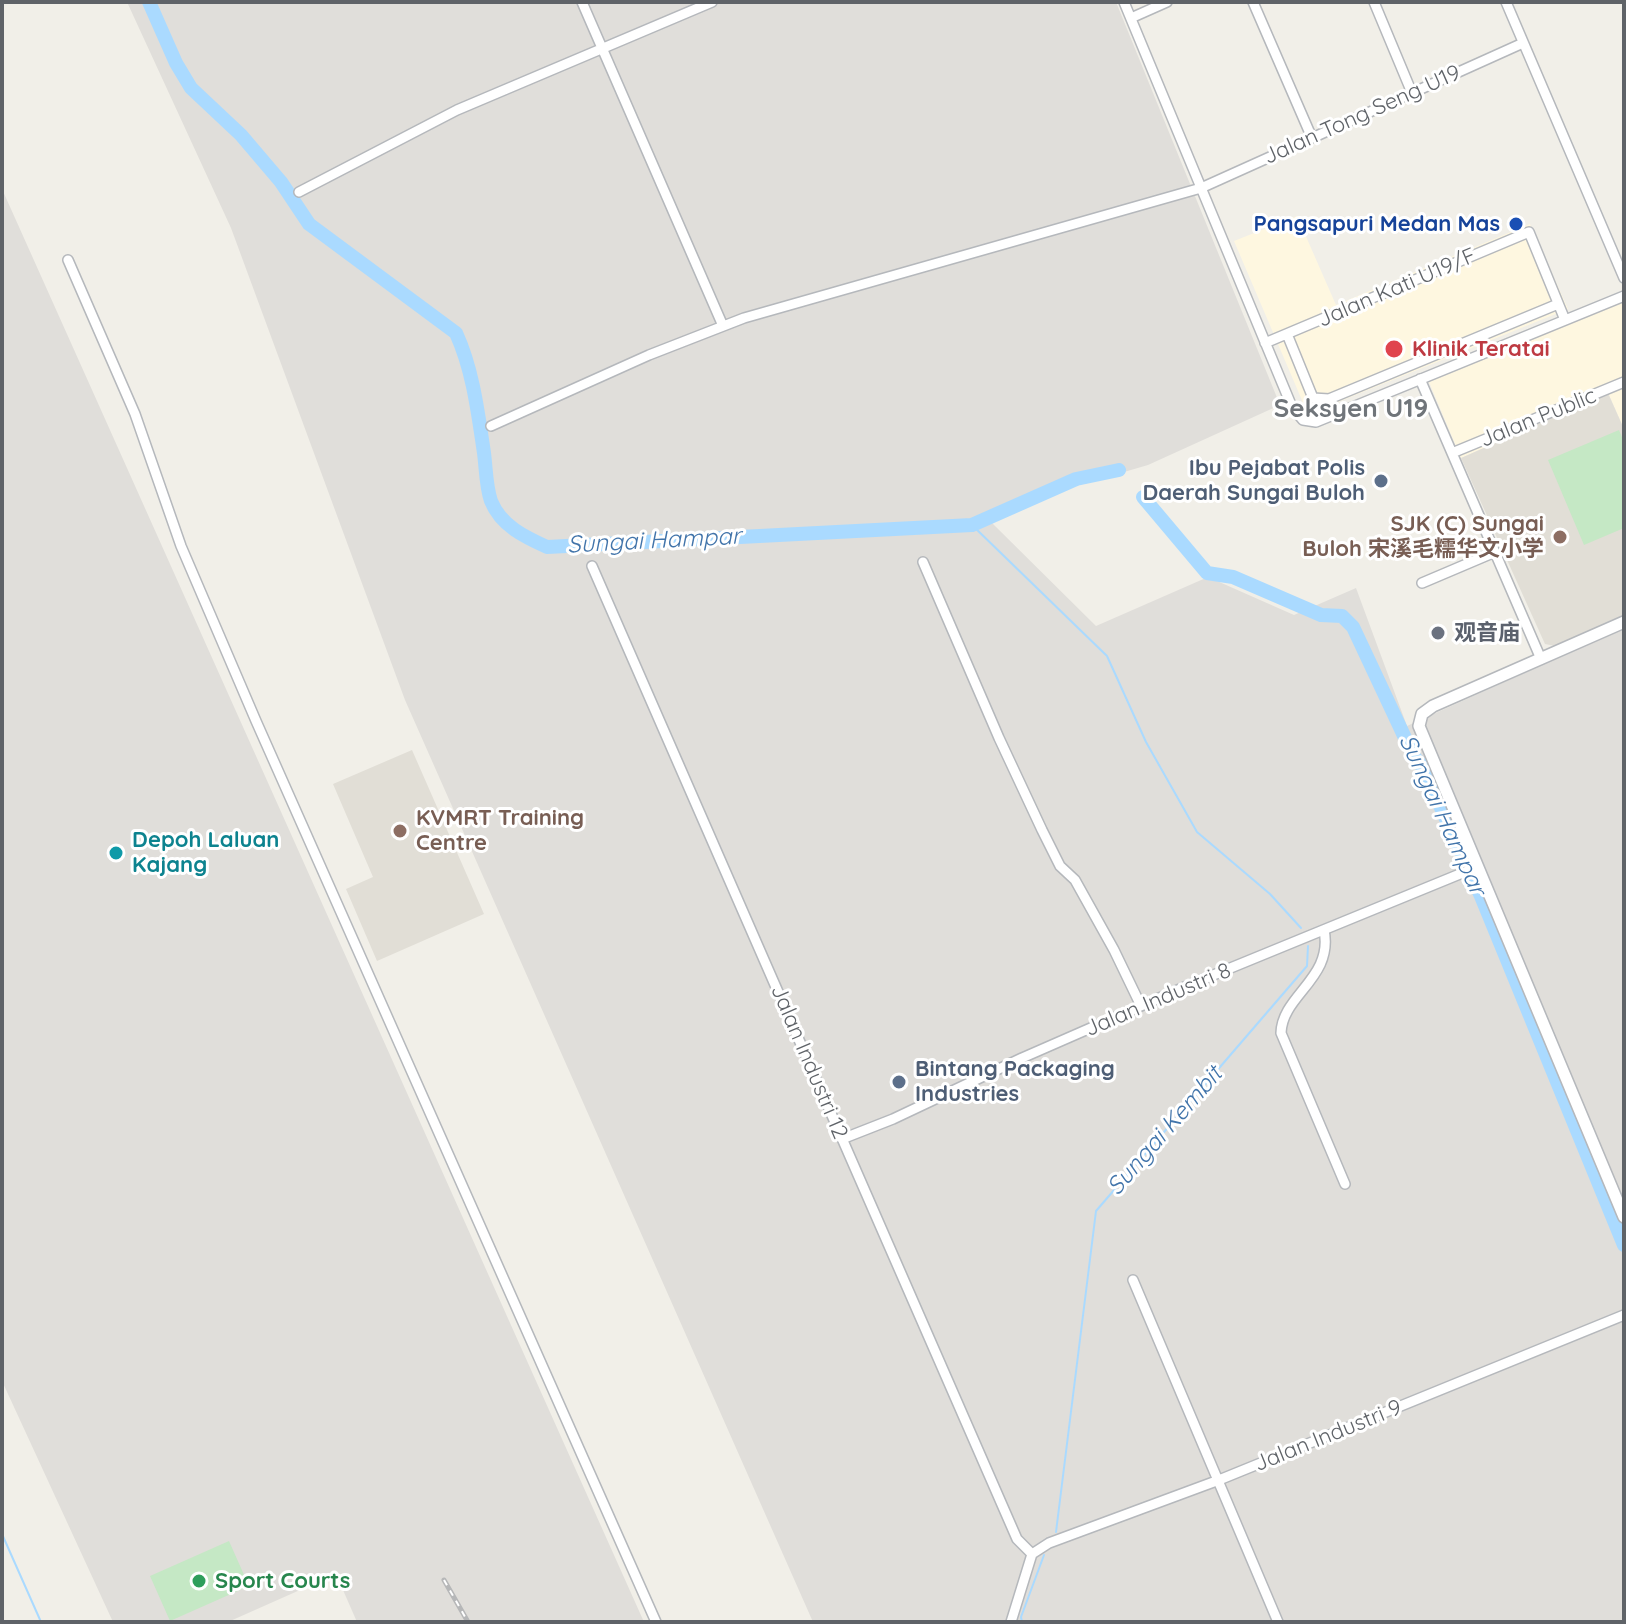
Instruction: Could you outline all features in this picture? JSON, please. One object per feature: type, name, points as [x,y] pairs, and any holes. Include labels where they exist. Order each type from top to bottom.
[{"type":"street","points":[[582,2],[723,326]]},
{"type":"street","points":[[299,192],[457,110],[712,2]]},
{"type":"street","points":[[1124,2],[1292,407],[1303,420],[1316,422],[1624,296]]},
{"type":"street","points":[[1131,18],[1167,2]]},
{"type":"street","points":[[1253,2],[1312,138]]},
{"type":"street","points":[[1374,2],[1412,93]]},
{"type":"street","points":[[1506,2],[1624,278]]},
{"type":"street","name":"Jalan Tong Seng U19","points":[[491,426],[649,355],[723,326],[1201,188],[1523,43]]},
{"type":"street","name":"Jalan Kati U19/F","points":[[1265,343],[1529,232],[1558,304]]},
{"type":"street","points":[[68,260],[135,414],[181,546],[256,721],[656,1622]]},
{"type":"street","points":[[1287,334],[1313,398],[1329,399],[1558,304],[1565,320]]},
{"type":"street","points":[[1420,379],[1541,659]]},
{"type":"street","name":"Jalan Public","points":[[1452,453],[1624,382]]},
{"type":"street","points":[[1422,583],[1495,552]]},
{"type":"street","points":[[923,562],[1048,842],[1060,866],[1075,880],[1141,1006]]},
{"type":"street","name":"Jalan Industri 12","points":[[592,566],[1017,1539],[1032,1554]]},
{"type":"street","points":[[1624,622],[1433,706],[1420,718],[1421,735],[1472,869],[1624,1217]]},
{"type":"street","name":"Jalan Industri 8","points":[[842,1139],[893,1119],[1141,1006],[1472,869]]},
{"type":"street","points":[[1324,930],[1326,947],[1322,962],[1283,1020],[1281,1033],[1345,1184]]},
{"type":"street","points":[[1133,1280],[1278,1622]]},
{"type":"street","name":"Jalan Industri 9","points":[[1032,1554],[1049,1543],[1219,1480],[1624,1315]]},
{"type":"street","points":[[1011,1622],[1032,1554]]},
{"type":"shaded area","points":[[127,2],[1116,2],[1280,405],[1148,465],[1073,487],[992,523],[1096,626],[1208,577],[1294,615],[1356,588],[1407,726],[1624,628],[1624,1622],[813,1622],[405,700],[231,228]]},
{"type":"shaded area","points":[[2,189],[644,1622],[357,1622],[336,1574],[228,1622],[113,1622],[2,1381]]},
{"type":"shaded area","points":[[1297,216],[1336,305],[1530,224],[1568,309],[1326,407],[1304,405],[1234,241]]},
{"type":"shaded area","points":[[1624,302],[1624,429],[1608,393],[1461,458],[1429,382]]},
{"type":"shaded area","name":"SJK (C) Sungai Buloh 宋溪毛糯华文小学","points":[[1608,393],[1624,429],[1624,615],[1555,646],[1545,644],[1461,458]]},
{"type":"shaded area","name":"KVMRT Training Centre","points":[[412,750],[484,914],[377,961],[346,889],[373,877],[333,784]]},
{"type":"green space","points":[[1619,430],[1624,442],[1624,528],[1584,545],[1548,460]]},
{"type":"green space","name":"Sport Courts","points":[[229,1541],[249,1586],[170,1621],[150,1576]]},
{"type":"waterway","name":"Sungai Hampar","points":[[149,2],[176,63],[191,88],[241,135],[281,182],[309,224],[456,333],[474,392],[491,501],[507,524],[522,535],[547,547],[972,525],[1076,479],[1119,470]]},
{"type":"waterway","name":"Sungai Hampar","points":[[1143,497],[1207,573],[1233,577],[1321,615],[1342,616],[1353,627],[1414,757],[1422,766],[1481,896],[1624,1245]]},
{"type":"waterway","name":"Sungai Kembit","points":[[972,525],[1107,656],[1146,742],[1197,832],[1270,894],[1301,928]]},
{"type":"waterway","name":"Sungai Kembit","points":[[1056,1532],[1096,1211],[1307,966],[1308,946]]},
{"type":"waterway","points":[[2,1534],[41,1622]]},
{"type":"waterway","name":"Sungai Kembit","points":[[1022,1622],[1021,1617],[1044,1555]]},
{"type":"railway","points":[[444,1580],[468,1622]]},
{"type":"place","name":"Pangsapuri Medan Mas","points":[[1516,224]]},
{"type":"place","name":"Klinik Teratai","points":[[1394,349]]},
{"type":"place","name":"Ibu Pejabat Polis Daerah Sungai Buloh","points":[[1381,481]]},
{"type":"place","name":"SJK (C) Sungai Buloh 宋溪毛糯华文小学","points":[[1560,537]]},
{"type":"place","name":"观音庙","points":[[1438,633]]},
{"type":"place","name":"KVMRT Training Centre","points":[[400,831]]},
{"type":"place","name":"Depoh Laluan Kajang","points":[[116,853]]},
{"type":"place","name":"Bintang Packaging Industries","points":[[899,1082]]},
{"type":"place","name":"Sport Courts","points":[[199,1581]]},
{"type":"district","name":"Seksyen U19","points":[[1351,409]]}]
